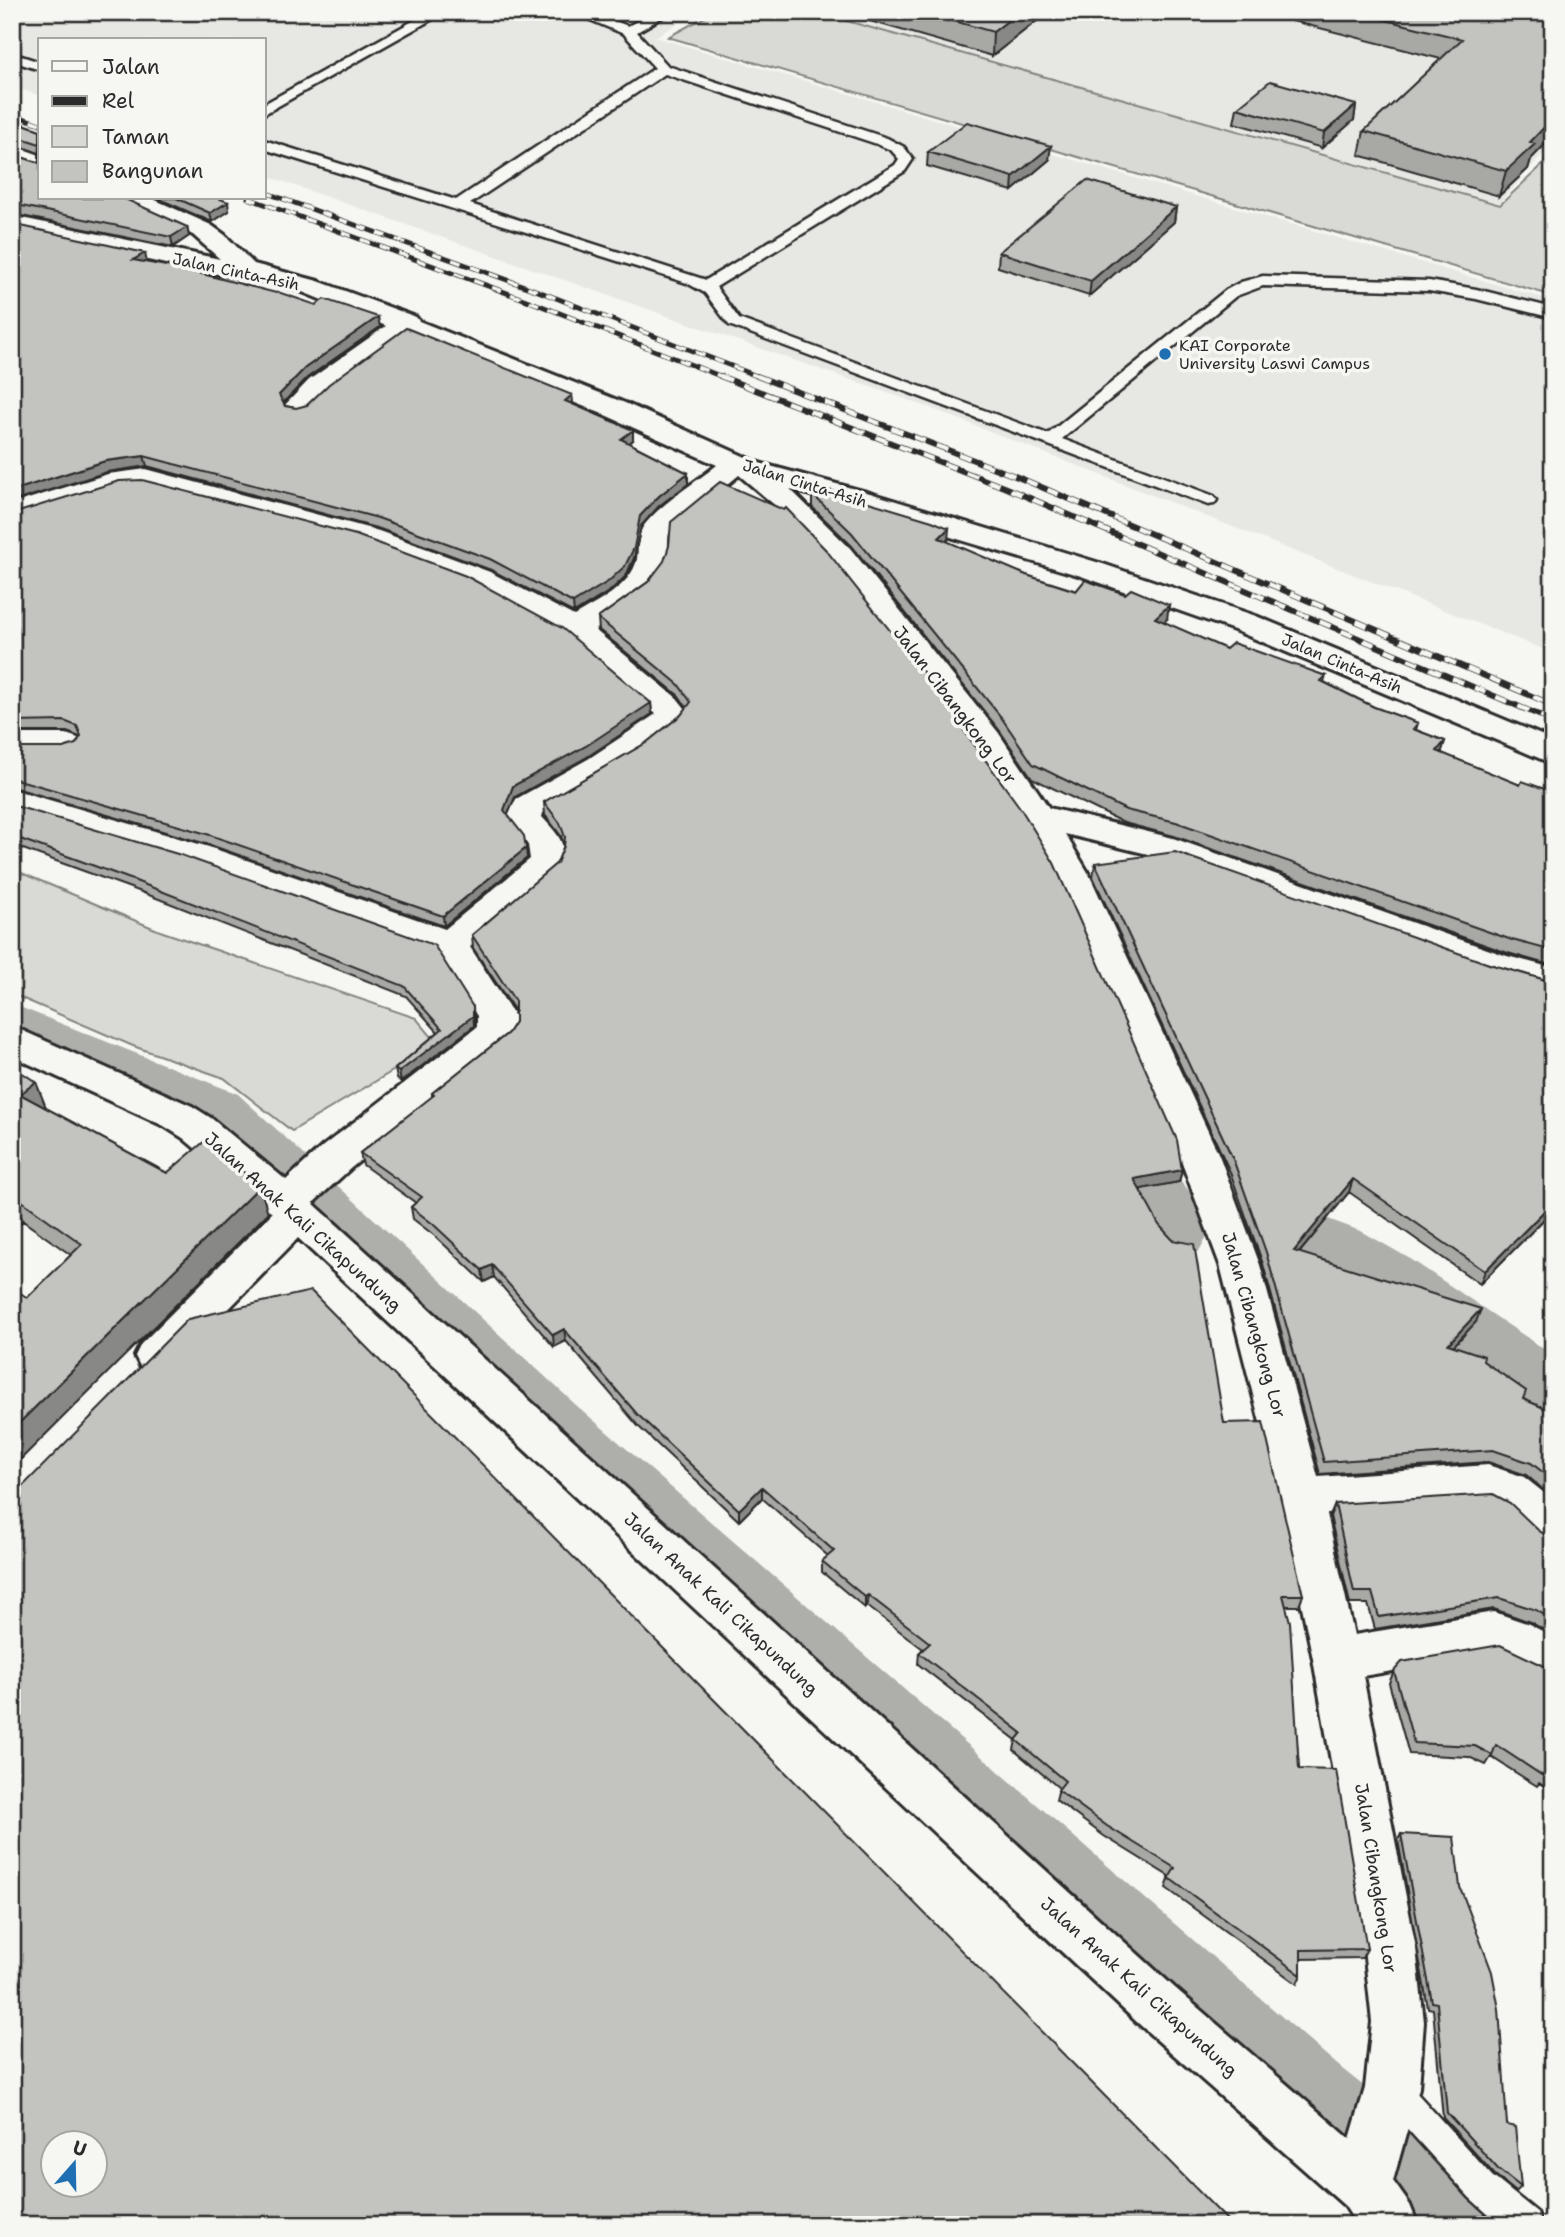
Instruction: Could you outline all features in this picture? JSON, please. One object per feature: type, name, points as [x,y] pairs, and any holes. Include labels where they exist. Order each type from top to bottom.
[{"type":"street","points":[[12,152],[38,162]]},
{"type":"street","points":[[135,200],[202,230],[216,240],[246,271]]},
{"type":"street","name":"Jalan Cinta-Asih","points":[[12,223],[309,286],[407,323],[743,466],[1092,570],[1234,620],[1302,645],[1553,753]]},
{"type":"street","points":[[297,407],[319,386],[407,323]]},
{"type":"street","points":[[575,629],[636,588],[653,552],[653,533],[661,523],[743,466]]},
{"type":"street","name":"Jalan Cibangkong Lor","points":[[743,466],[787,501],[839,554],[986,739],[1037,816],[1072,874],[1199,1155],[1240,1265],[1301,1497],[1336,1659],[1390,1948],[1398,2021],[1380,2154]]},
{"type":"street","points":[[12,513],[118,480],[146,478],[347,530],[436,560],[491,584],[575,629],[666,705],[673,717],[600,767],[528,807],[524,819],[547,845],[550,853],[548,860],[450,944]]},
{"type":"street","points":[[12,745],[66,745]]},
{"type":"street","points":[[12,800],[197,855],[450,944],[496,1015],[495,1033],[337,1157],[130,1382]]},
{"type":"street","points":[[1037,816],[1161,846],[1498,966],[1553,981]]},
{"type":"street","name":"Jalan Anak Kali Cikapundung","points":[[12,1040],[178,1116],[294,1202],[1157,2006],[1380,2154]]},
{"type":"street","points":[[1301,1497],[1488,1484],[1507,1489],[1522,1498],[1553,1532]]},
{"type":"street","points":[[1336,1659],[1494,1633],[1513,1639],[1553,1661]]},
{"type":"lane","points":[[266,109],[439,12]]},
{"type":"lane","points":[[577,12],[629,31],[663,69],[889,143],[901,150],[906,159],[900,167],[706,287]]},
{"type":"lane","points":[[629,31],[665,12]]},
{"type":"lane","points":[[12,57],[38,65]]},
{"type":"lane","points":[[457,206],[663,69]]},
{"type":"lane","points":[[266,145],[673,273],[713,292],[723,314],[734,322],[1208,500]]},
{"type":"lane","points":[[1050,441],[1231,293],[1250,283],[1272,281],[1429,286],[1476,294],[1553,313]]},
{"type":"lane","points":[[1380,2154],[1481,2187],[1526,2225]]},
{"type":"shaded area","name":"KAI Corporate University Laswi Campus","points":[[12,12],[697,12],[655,37],[1553,301],[1553,653],[928,407],[266,176],[266,38],[38,38],[38,95],[12,86]]},
{"type":"shaded area","points":[[802,12],[1461,12],[1553,35],[1553,142],[1499,204]]},
{"type":"green space","points":[[714,12],[815,12],[1500,205],[1553,155],[1553,296],[668,37]]},
{"type":"green space","points":[[12,869],[160,931],[416,1018],[438,1044],[292,1131],[224,1078],[133,1046],[12,994]]},
{"type":"building","points":[[922,12],[1019,12],[993,32]]},
{"type":"building","points":[[1354,12],[1525,12],[1553,20],[1553,118],[1530,142],[1535,144],[1506,171],[1364,131],[1462,39]]},
{"type":"building","points":[[1270,81],[1356,105],[1324,133],[1237,108]]},
{"type":"building","points":[[12,120],[38,129],[38,143],[12,135]]},
{"type":"building","points":[[967,122],[1051,146],[1013,177],[928,152]]},
{"type":"building","points":[[12,154],[38,163],[38,200],[127,200],[187,227],[171,237],[12,204]]},
{"type":"building","points":[[1087,180],[1176,207],[1091,281],[999,252]]},
{"type":"building","points":[[181,200],[228,202],[210,213]]},
{"type":"building","points":[[12,224],[145,253],[133,260],[278,292],[316,305],[324,299],[378,317],[305,368],[279,395],[285,406],[296,408],[307,405],[329,384],[406,328],[572,395],[565,401],[633,430],[621,439],[688,473],[659,496],[640,516],[634,548],[625,566],[609,581],[573,603],[490,559],[378,518],[144,456],[105,461],[12,491]]},
{"type":"building","points":[[142,480],[356,535],[466,576],[562,628],[651,703],[586,746],[513,786],[504,810],[524,836],[526,848],[443,916],[207,834],[12,778],[12,748],[64,748],[76,744],[81,736],[77,726],[64,721],[12,722],[12,514],[119,481]]},
{"type":"building","points":[[720,482],[784,510],[786,508],[826,550],[973,735],[965,732],[1021,809],[1054,863],[1177,1140],[1182,1170],[1134,1179],[1159,1225],[1173,1240],[1194,1244],[1224,1423],[1263,1422],[1303,1595],[1283,1595],[1290,1622],[1299,1769],[1336,1770],[1367,1949],[1301,1950],[1301,1975],[1169,1878],[1175,1868],[1107,1826],[1058,1790],[1065,1781],[1016,1740],[1022,1733],[919,1653],[930,1643],[868,1595],[865,1597],[822,1561],[834,1551],[762,1487],[739,1510],[637,1414],[564,1329],[553,1335],[492,1265],[482,1270],[411,1207],[422,1197],[360,1153],[508,1033],[515,1022],[515,1001],[472,935],[557,863],[565,837],[560,823],[544,802],[646,743],[681,715],[691,702],[678,684],[598,618],[648,582],[664,561],[669,546],[671,522]]},
{"type":"building","points":[[822,488],[949,528],[939,538],[1026,575],[1076,591],[1085,580],[1125,594],[1131,589],[1169,605],[1155,618],[1226,649],[1233,643],[1326,676],[1321,681],[1374,707],[1418,723],[1413,729],[1445,741],[1437,751],[1520,785],[1522,781],[1553,792],[1553,951],[1512,940],[1176,822],[1126,810],[1033,764],[1001,717],[852,533],[812,494]]},
{"type":"building","points":[[12,805],[181,855],[434,945],[473,1007],[473,1016],[399,1072],[395,1069],[442,1029],[404,986],[133,880],[12,836]]},
{"type":"building","points":[[1175,852],[1489,964],[1553,982],[1553,1202],[1485,1271],[1353,1179],[1294,1251],[1481,1309],[1448,1344],[1484,1356],[1483,1361],[1526,1391],[1523,1399],[1553,1412],[1553,1480],[1531,1463],[1493,1450],[1324,1462],[1266,1252],[1233,1159],[1095,863]]},
{"type":"building","points":[[12,1066],[36,1082],[20,1094],[167,1173],[206,1140],[260,1186],[12,1430],[12,1286],[27,1298],[82,1244],[12,1194]]},
{"type":"building","points":[[311,1291],[1232,2225],[12,2225],[12,1494],[17,1492],[188,1319]]},
{"type":"building","points":[[1493,1494],[1510,1503],[1539,1531],[1553,1539],[1553,1620],[1536,1610],[1499,1598],[1379,1617],[1372,1592],[1354,1592],[1335,1504]]},
{"type":"building","points":[[1500,1645],[1553,1670],[1553,1777],[1545,1772],[1543,1776],[1496,1745],[1492,1755],[1475,1746],[1414,1743],[1394,1671],[1402,1662]]},
{"type":"building","points":[[1401,1834],[1454,1837],[1460,1887],[1492,1972],[1499,2009],[1507,2125],[1515,2127],[1521,2187],[1498,2169],[1447,2113],[1437,2003],[1432,2002]]},
{"type":"waterway","points":[[12,1020],[221,1106],[557,1421],[1318,2091],[1407,2164],[1464,2225]]},
{"type":"waterway","points":[[1094,1095],[1137,1188],[1169,1227]]},
{"type":"waterway","points":[[1272,1232],[1332,1256],[1381,1285],[1553,1404]]},
{"type":"railway","points":[[12,114],[38,123]]},
{"type":"railway","points":[[266,193],[538,291],[762,378]]},
{"type":"railway","points":[[253,200],[529,301],[725,378]]},
{"type":"railway","points":[[720,376],[1006,488],[1553,721]]},
{"type":"railway","points":[[757,376],[1020,478],[1553,705]]},
{"type":"place","name":"KAI Corporate University Laswi Campus","points":[[1165,354]]}]
